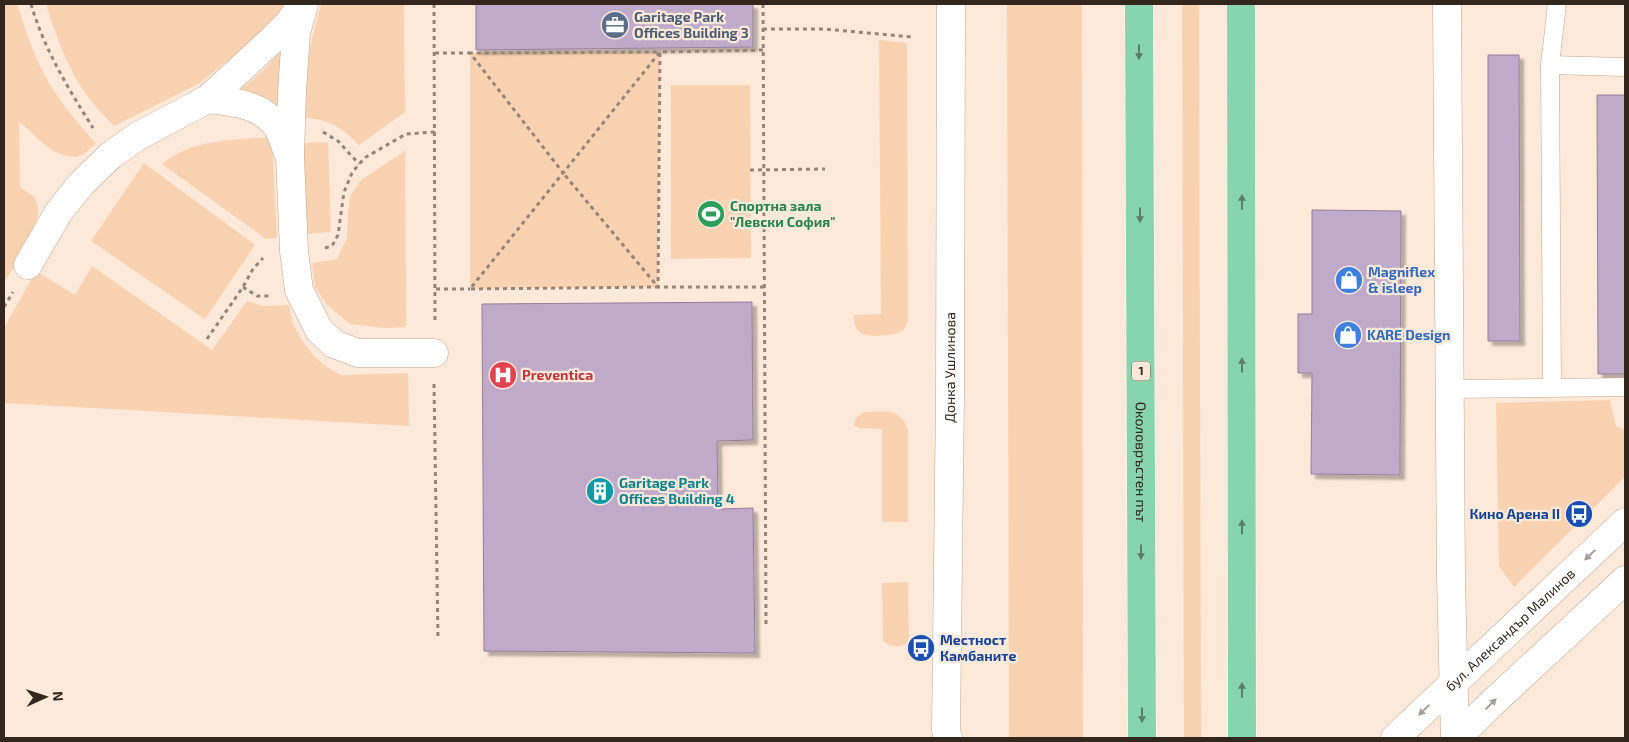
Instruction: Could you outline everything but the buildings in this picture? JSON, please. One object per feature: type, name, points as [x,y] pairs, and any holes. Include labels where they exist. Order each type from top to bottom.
[{"type":"highway","name":"Околовръстен път","points":[[1139,4],[1142,738]]},
{"type":"highway","points":[[1241,4],[1242,738]]},
{"type":"street","points":[[28,266],[58,213],[82,184],[111,155],[138,136],[208,99],[250,62],[289,23],[303,4]]},
{"type":"street","points":[[303,4],[296,33],[290,156],[294,251],[299,290],[319,330],[334,344],[358,353],[434,353]]},
{"type":"street","name":"Донка Ушлинова","points":[[946,736],[950,396],[951,4]]},
{"type":"street","points":[[1447,4],[1453,682],[1456,738]]},
{"type":"street","points":[[208,99],[234,102],[262,112],[278,127],[290,156]]},
{"type":"street","name":"бул. Александър Малинов","points":[[1395,738],[1625,522]]},
{"type":"street","points":[[1456,738],[1625,580]]},
{"type":"lane","points":[[1552,387],[1550,65],[1557,4]]},
{"type":"lane","points":[[1550,65],[1625,67]]},
{"type":"lane","points":[[1450,389],[1625,387]]},
{"type":"path","points":[[31,4],[52,59],[111,155]]},
{"type":"path","points":[[763,4],[766,627]]},
{"type":"path","points":[[764,29],[824,29],[912,37]]},
{"type":"path","points":[[435,53],[763,50]]},
{"type":"path","points":[[470,289],[660,52]]},
{"type":"path","points":[[658,287],[660,52]]},
{"type":"path","points":[[470,53],[564,174],[658,287]]},
{"type":"path","points":[[750,170],[825,169]]},
{"type":"path","points":[[436,289],[765,287]]},
{"type":"shaded area","points":[[4,4],[17,4],[31,46],[45,76],[66,108],[96,144],[80,156],[62,155],[46,146],[19,122],[20,187],[33,196],[37,205],[38,215],[35,227],[23,252],[4,283]]},
{"type":"shaded area","points":[[46,4],[293,4],[251,48],[228,60],[200,83],[114,126],[92,102],[70,68]]},
{"type":"shaded area","points":[[321,4],[404,4],[405,112],[359,145],[334,125],[303,117],[310,47]]},
{"type":"shaded area","points":[[1007,4],[1082,4],[1083,738],[1009,738]]},
{"type":"shaded area","points":[[1182,4],[1199,4],[1201,738],[1184,738]]},
{"type":"shaded area","points":[[879,40],[907,43],[908,315],[906,325],[901,331],[890,335],[876,336],[861,333],[855,325],[854,315],[881,314]]},
{"type":"shaded area","points":[[285,45],[279,113],[262,96],[240,90],[265,69]]},
{"type":"shaded area","points":[[660,52],[658,287],[470,289],[470,53]]},
{"type":"shaded area","name":"Спортна зала \"Левски София\"","points":[[671,85],[750,85],[751,258],[671,259]]},
{"type":"shaded area","points":[[272,137],[277,238],[266,239],[162,164],[174,156],[200,145],[229,140]]},
{"type":"shaded area","points":[[328,142],[331,232],[303,234],[301,143]]},
{"type":"shaded area","points":[[405,151],[406,327],[385,328],[350,324],[327,305],[315,287],[312,263],[337,259],[347,238],[350,196],[361,180]]},
{"type":"shaded area","points":[[144,163],[255,245],[205,319],[91,241]]},
{"type":"shaded area","points":[[92,266],[212,350],[247,301],[263,306],[289,305],[293,324],[303,342],[315,357],[341,375],[408,373],[409,426],[4,403],[4,328],[36,271],[75,295]]},
{"type":"shaded area","points":[[1610,400],[1616,426],[1625,430],[1625,477],[1514,587],[1499,566],[1496,403]]},
{"type":"shaded area","points":[[864,412],[891,412],[896,414],[901,417],[908,430],[908,522],[882,522],[882,429],[854,426],[856,418]]},
{"type":"shaded area","points":[[908,582],[909,637],[906,644],[891,646],[883,641],[882,583]]},
{"type":"place","name":"Garitage Park Offices Building 3","points":[[615,25]]},
{"type":"place","name":"Спортна зала \"Левски София\"","points":[[711,214]]},
{"type":"place","name":"Magniflex & isleep","points":[[1349,280]]},
{"type":"place","name":"KARE Design","points":[[1348,335]]},
{"type":"place","name":"Preventica","points":[[503,375]]},
{"type":"place","name":"Garitage Park Offices Building 4","points":[[600,491]]},
{"type":"place","name":"Кино Арена II","points":[[1579,514]]},
{"type":"place","name":"Местност Камбаните","points":[[921,648]]}]
